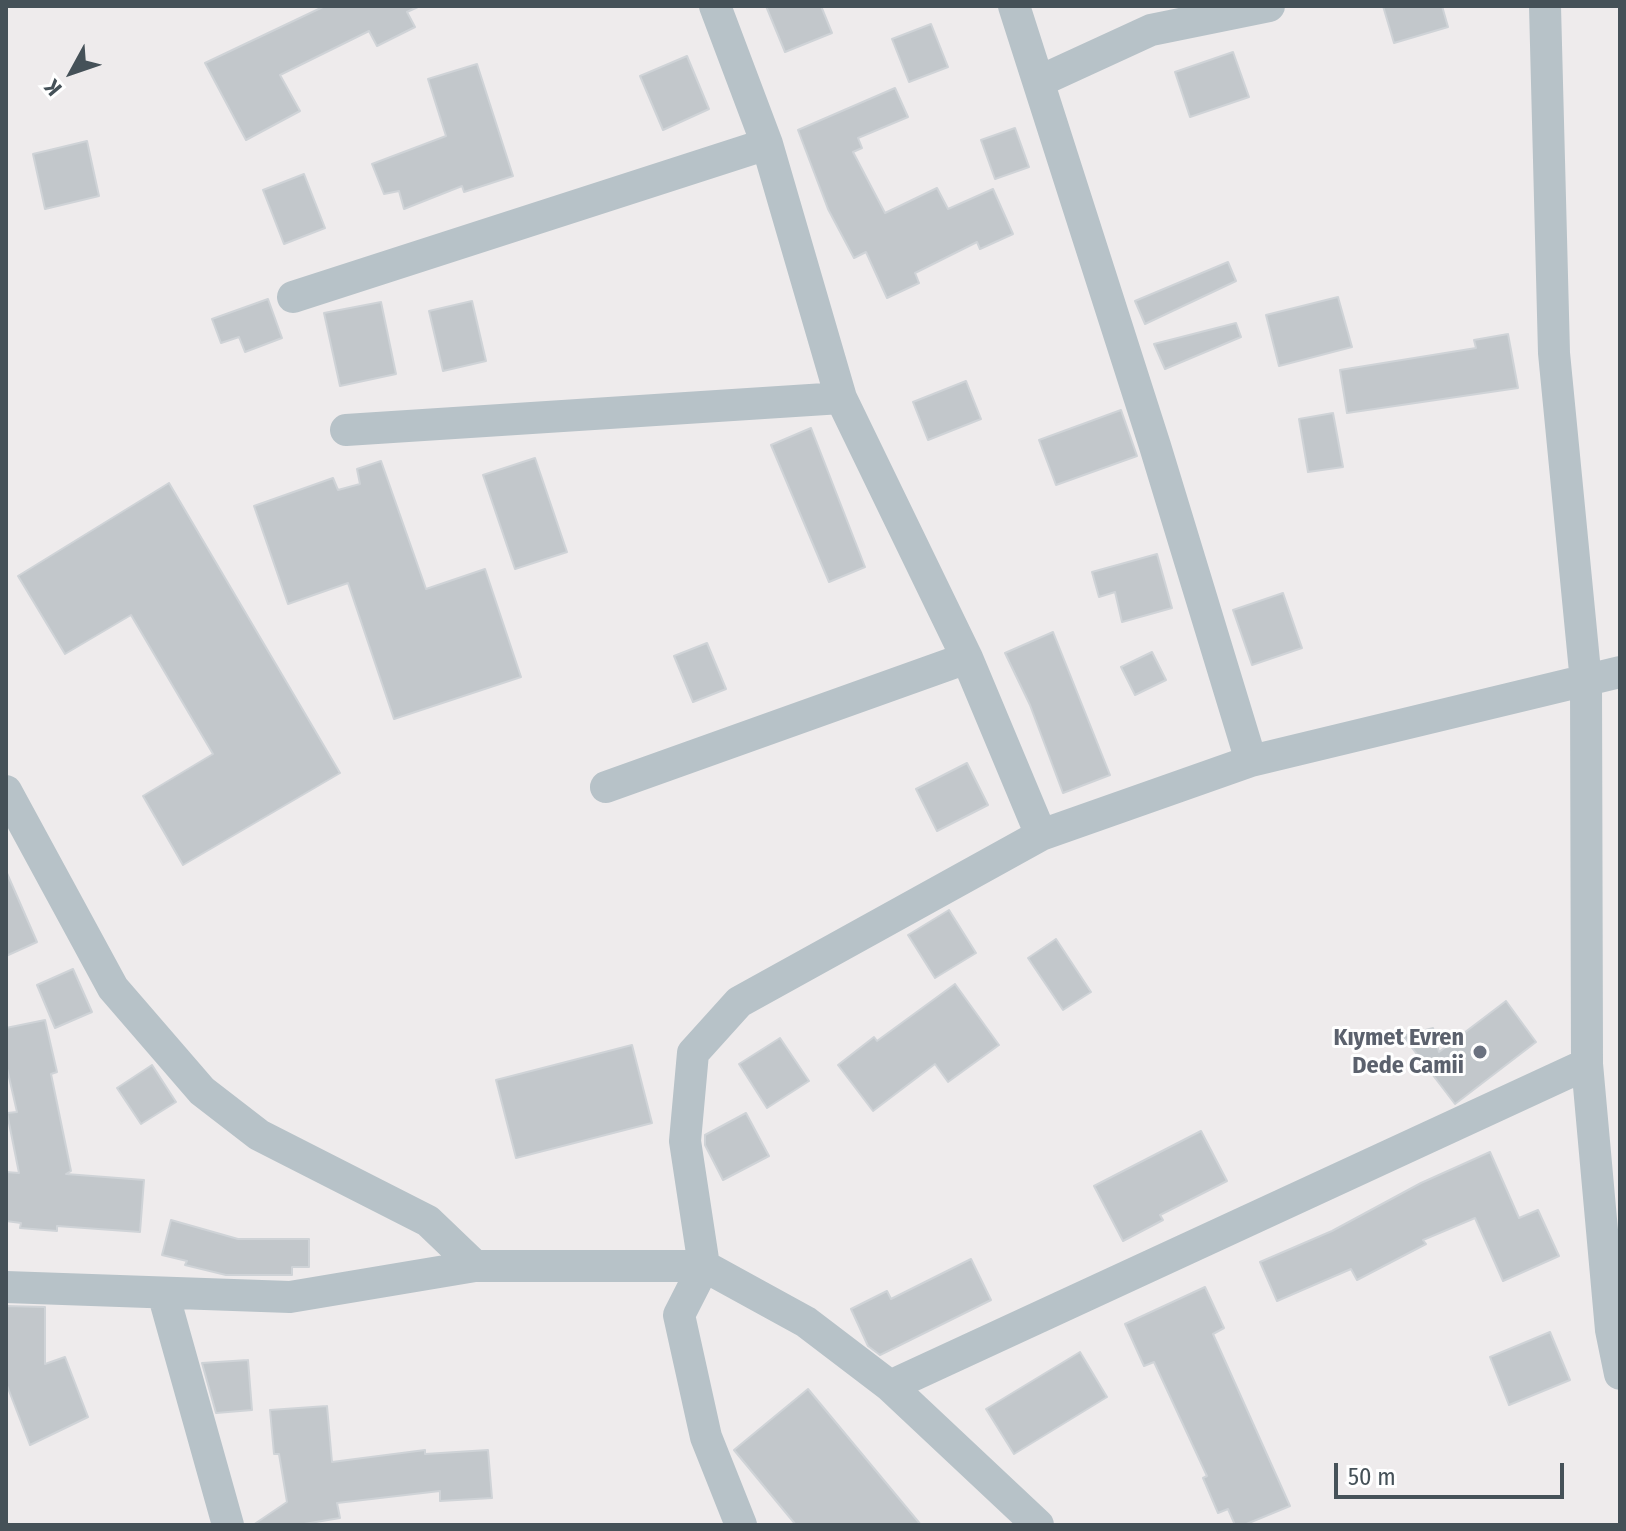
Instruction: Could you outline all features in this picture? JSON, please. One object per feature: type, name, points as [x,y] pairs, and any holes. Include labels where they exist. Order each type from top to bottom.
[{"type":"street","points":[[715,6],[767,144],[841,398],[967,658],[1041,835]]},
{"type":"street","points":[[1014,6],[1251,761]]},
{"type":"street","points":[[1040,81],[1146,18],[1269,6]]},
{"type":"street","points":[[1545,6],[1554,353],[1586,682],[1587,1064],[1611,1330],[1620,1374]]},
{"type":"street","points":[[293,297],[767,144]]},
{"type":"street","points":[[346,430],[841,398]]},
{"type":"street","points":[[606,787],[967,658]]},
{"type":"street","points":[[741,1525],[706,1437],[679,1315],[704,1266],[685,1141],[693,1053],[739,1002],[1041,835],[1251,761],[1620,672]]},
{"type":"street","points":[[6,791],[113,988],[202,1091],[259,1135],[428,1221],[475,1266]]},
{"type":"street","points":[[890,1386],[1587,1064]]},
{"type":"street","points":[[6,1287],[290,1297],[475,1266],[704,1266],[806,1322],[890,1386],[1038,1525]]},
{"type":"street","points":[[163,1293],[228,1525]]},
{"type":"building","points":[[325,6],[420,6],[407,12],[415,27],[377,46],[369,31],[280,75],[300,111],[246,140],[205,63]]},
{"type":"building","points":[[766,6],[821,6],[832,33],[785,52]]},
{"type":"building","points":[[1383,6],[1442,6],[1448,27],[1394,43]]},
{"type":"building","points":[[931,24],[948,67],[909,82],[892,39]]},
{"type":"building","points":[[1233,52],[1249,97],[1190,117],[1175,72]]},
{"type":"building","points":[[687,56],[709,109],[663,130],[640,76]]},
{"type":"building","points":[[477,64],[513,176],[464,192],[462,186],[404,209],[399,191],[384,194],[372,164],[446,136],[428,79]]},
{"type":"building","points":[[895,88],[908,117],[858,138],[862,148],[853,152],[885,213],[937,188],[948,209],[993,189],[1013,234],[980,249],[977,242],[915,273],[919,283],[887,298],[866,252],[854,258],[828,209],[798,130]]},
{"type":"building","points":[[1015,128],[1029,167],[995,179],[981,140]]},
{"type":"building","points":[[87,141],[99,196],[45,209],[33,154]]},
{"type":"building","points":[[304,174],[325,228],[284,244],[263,190]]},
{"type":"building","points":[[1228,262],[1236,281],[1145,324],[1135,301]]},
{"type":"building","points":[[1338,297],[1352,347],[1279,366],[1266,315]]},
{"type":"building","points":[[268,299],[282,338],[245,352],[239,337],[221,343],[212,319]]},
{"type":"building","points":[[472,301],[486,361],[443,371],[429,311]]},
{"type":"building","points":[[381,302],[396,374],[340,386],[324,313]]},
{"type":"building","points":[[1236,323],[1241,337],[1165,369],[1154,344]]},
{"type":"building","points":[[1508,334],[1518,388],[1347,413],[1340,370],[1476,348],[1474,340]]},
{"type":"building","points":[[966,381],[981,419],[928,440],[913,402]]},
{"type":"building","points":[[1121,410],[1137,456],[1056,485],[1039,440]]},
{"type":"building","points":[[1333,413],[1343,467],[1308,472],[1299,419]]},
{"type":"building","points":[[811,428],[865,567],[829,582],[771,445]]},
{"type":"building","points":[[535,458],[567,552],[515,569],[483,475]]},
{"type":"building","points":[[381,461],[426,589],[485,569],[521,677],[394,719],[348,583],[288,604],[254,506],[333,478],[338,490],[360,484],[357,469]]},
{"type":"building","points":[[169,483],[340,773],[183,865],[143,796],[213,754],[131,615],[65,654],[18,576]]},
{"type":"building","points":[[1157,554],[1172,608],[1122,622],[1115,592],[1099,597],[1092,572]]},
{"type":"building","points":[[1283,593],[1302,648],[1252,665],[1233,610]]},
{"type":"building","points":[[1053,632],[1110,775],[1063,793],[1030,705],[1005,653]]},
{"type":"building","points":[[707,643],[726,689],[693,702],[674,656]]},
{"type":"building","points":[[1152,652],[1166,680],[1135,695],[1121,667]]},
{"type":"building","points":[[967,763],[988,805],[937,831],[916,789]]},
{"type":"building","points":[[6,871],[37,942],[6,956]]},
{"type":"building","points":[[949,910],[976,953],[935,978],[908,935]]},
{"type":"building","points":[[1056,939],[1091,992],[1063,1010],[1028,958]]},
{"type":"building","points":[[73,969],[92,1012],[55,1028],[37,985]]},
{"type":"building","points":[[955,984],[999,1045],[948,1082],[935,1064],[873,1111],[838,1065],[874,1037],[877,1041]]},
{"type":"building","name":"Kıymet Evren Dede Camii","points":[[1506,1001],[1536,1042],[1455,1104],[1403,1036],[1433,1028],[1439,1052]]},
{"type":"building","points":[[45,1020],[57,1072],[51,1074],[71,1171],[66,1174],[144,1180],[140,1232],[57,1226],[57,1231],[20,1228],[21,1223],[6,1221],[6,1172],[19,1173],[7,1113],[17,1112],[6,1064],[6,1028]]},
{"type":"building","points":[[780,1038],[809,1081],[767,1108],[739,1064]]},
{"type":"building","points":[[632,1045],[652,1123],[516,1158],[496,1080]]},
{"type":"building","points":[[152,1065],[176,1102],[141,1124],[117,1088]]},
{"type":"building","points":[[746,1113],[769,1156],[723,1180],[705,1145],[705,1135]]},
{"type":"building","points":[[1201,1131],[1227,1181],[1160,1215],[1163,1220],[1123,1241],[1094,1186]]},
{"type":"building","points":[[1490,1152],[1519,1218],[1538,1210],[1559,1256],[1503,1281],[1475,1218],[1423,1240],[1426,1244],[1357,1280],[1351,1269],[1277,1301],[1260,1262],[1332,1231],[1421,1183]]},
{"type":"building","points":[[171,1220],[238,1239],[309,1239],[309,1267],[292,1267],[292,1275],[226,1275],[185,1265],[187,1261],[162,1255]]},
{"type":"building","points":[[971,1259],[991,1300],[880,1355],[868,1346],[851,1309],[887,1291],[891,1299]]},
{"type":"building","points":[[1205,1287],[1224,1328],[1213,1334],[1290,1506],[1244,1525],[1235,1525],[1228,1509],[1218,1513],[1203,1478],[1207,1476],[1154,1362],[1144,1366],[1125,1324]]},
{"type":"building","points":[[6,1306],[45,1307],[45,1364],[65,1357],[88,1417],[30,1445],[6,1383]]},
{"type":"building","points":[[1550,1332],[1570,1380],[1509,1405],[1490,1357]]},
{"type":"building","points":[[1080,1352],[1107,1397],[1014,1454],[986,1409]]},
{"type":"building","points":[[248,1360],[252,1410],[216,1413],[202,1363]]},
{"type":"building","points":[[808,1389],[921,1525],[796,1525],[734,1450]]},
{"type":"building","points":[[327,1406],[332,1462],[425,1450],[425,1454],[488,1450],[492,1498],[440,1501],[440,1491],[337,1503],[340,1518],[298,1525],[253,1525],[287,1502],[279,1454],[274,1454],[270,1410]]},
{"type":"place","name":"Kıymet Evren Dede Camii","points":[[1480,1052]]}]
